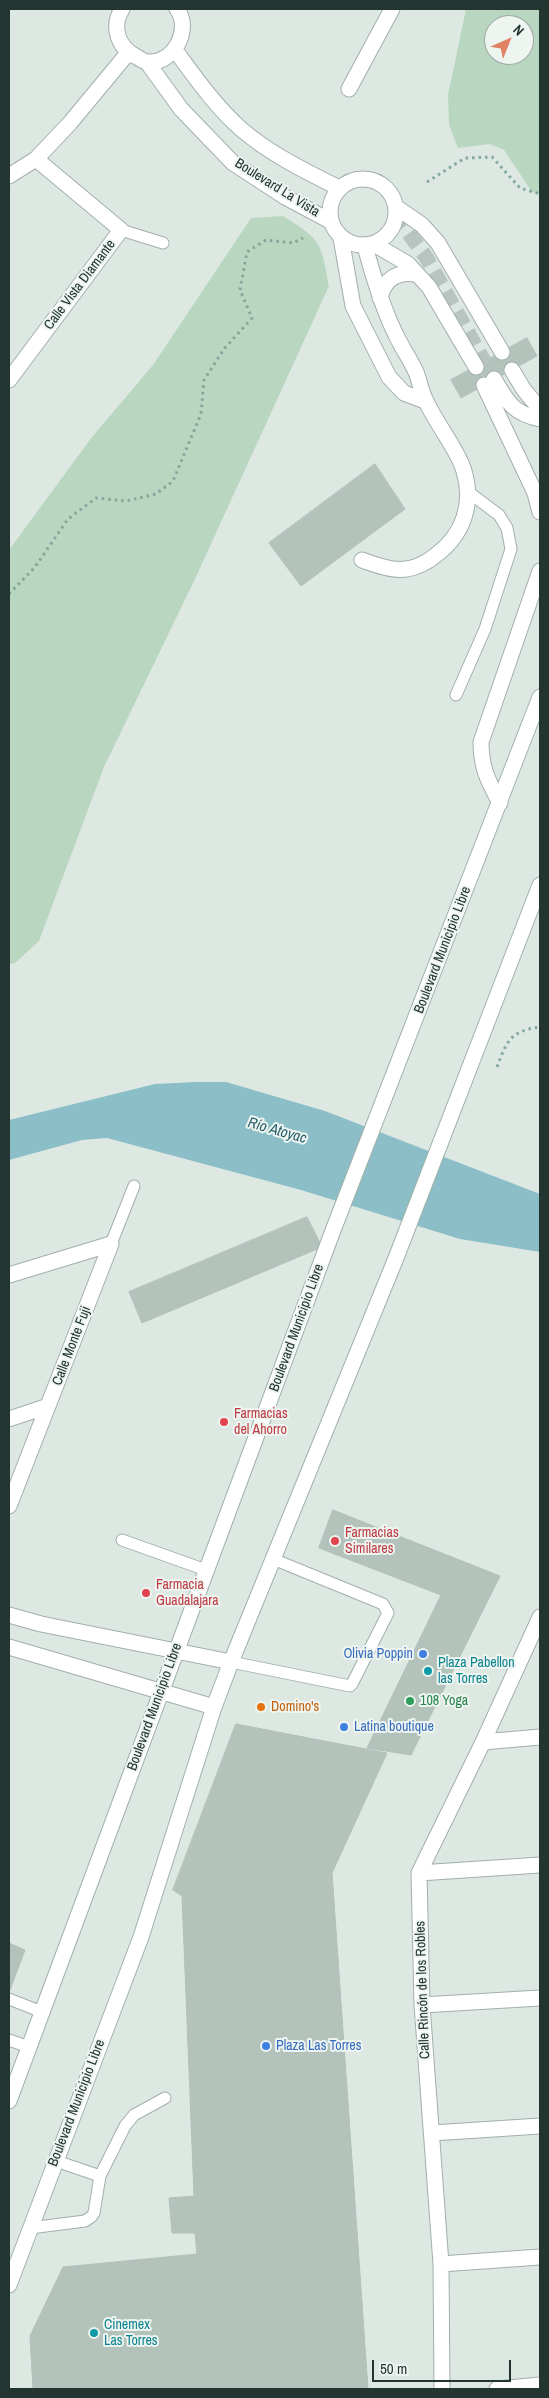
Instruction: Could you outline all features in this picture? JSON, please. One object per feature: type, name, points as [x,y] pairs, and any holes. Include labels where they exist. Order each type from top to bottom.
[{"type":"street","points":[[122,9],[117,17],[117,37],[128,53],[147,62],[161,59],[175,50],[182,34],[183,22],[180,10]]},
{"type":"street","points":[[349,89],[392,9]]},
{"type":"street","name":"Boulevard La Vista","points":[[175,50],[208,94],[241,129],[290,164],[339,188]]},
{"type":"street","points":[[9,176],[36,159],[70,123],[128,53]]},
{"type":"street","name":"Boulevard La Vista","points":[[147,62],[181,108],[233,163],[285,197],[330,221]]},
{"type":"street","name":"Calle Vista Diamante","points":[[9,380],[121,230],[36,159]]},
{"type":"street","points":[[425,401],[404,393],[389,377],[353,306],[341,238],[330,221],[330,203],[339,188],[352,180],[366,178],[380,183],[390,193],[396,207],[422,226],[438,243],[502,352]]},
{"type":"street","points":[[369,245],[387,235],[394,222],[396,207]]},
{"type":"street","points":[[341,238],[352,244],[369,245],[408,264],[438,299],[476,366]]},
{"type":"street","points":[[362,560],[384,568],[405,570],[423,566],[445,549],[457,536],[467,512],[464,470],[425,401],[416,372],[396,335],[380,298],[369,245]]},
{"type":"street","points":[[380,298],[382,289],[388,280],[406,272],[416,274]]},
{"type":"street","points":[[512,370],[524,390],[540,409]]},
{"type":"street","points":[[540,419],[526,416],[507,403],[489,382],[535,493],[540,512]]},
{"type":"street","points":[[500,803],[481,762],[480,742],[540,571]]},
{"type":"street","name":"Boulevard Municipio Libre","points":[[9,2101],[332,1233],[540,698]]},
{"type":"street","name":"Boulevard Municipio Libre","points":[[9,2285],[141,1937],[230,1662],[396,1258],[540,885]]},
{"type":"street","points":[[9,1275],[111,1244]]},
{"type":"street","name":"Calle Monte Fuji","points":[[9,1506],[111,1244]]},
{"type":"street","points":[[9,1419],[48,1406]]},
{"type":"street","points":[[9,1615],[41,1624],[230,1662]]},
{"type":"street","name":"Calle Rincón de los Robles","points":[[442,2389],[441,2264],[422,2005],[419,1873],[483,1742],[540,1617]]},
{"type":"street","points":[[9,1647],[214,1707]]},
{"type":"street","points":[[483,1742],[540,1737]]},
{"type":"street","points":[[419,1873],[540,1865]]},
{"type":"street","points":[[422,2005],[540,1998]]},
{"type":"street","points":[[432,2133],[540,2126]]},
{"type":"street","points":[[441,2264],[540,2257]]},
{"type":"street","points":[[498,2389],[540,2386]]},
{"type":"lane","points":[[121,230],[163,243]]},
{"type":"lane","points":[[456,696],[485,629],[511,549],[507,528],[499,515],[467,491]]},
{"type":"lane","name":"Calle Monte Fuji","points":[[111,1244],[134,1186]]},
{"type":"lane","points":[[122,1540],[206,1570]]},
{"type":"lane","points":[[230,1662],[260,1666],[350,1686],[388,1613],[383,1604],[272,1559]]},
{"type":"lane","points":[[9,1999],[42,2012]]},
{"type":"lane","points":[[9,2040],[29,2047]]},
{"type":"lane","points":[[30,2228],[84,2221],[91,2217],[94,2213],[100,2176],[125,2126],[134,2115],[165,2098]]},
{"type":"lane","points":[[56,2160],[100,2176]]},
{"type":"path","points":[[427,182],[466,158],[492,157],[520,188],[540,194]]},
{"type":"path","points":[[9,594],[35,567],[68,519],[96,498],[126,501],[156,494],[173,482],[201,414],[204,380],[224,349],[252,318],[240,290],[247,252],[266,240],[293,243],[304,238]]},
{"type":"path","points":[[497,1067],[507,1041],[522,1029],[540,1027]]},
{"type":"green space","points":[[466,9],[540,9],[540,194],[532,192],[504,150],[490,144],[458,148],[449,125],[448,95]]},
{"type":"green space","points":[[283,216],[305,231],[317,243],[324,259],[329,286],[195,579],[104,767],[39,941],[15,963],[9,964],[9,550],[92,437],[153,365],[251,218]]},
{"type":"water","name":"Río Atoyac","points":[[226,1082],[325,1111],[540,1194],[540,1252],[460,1239],[301,1190],[107,1138],[82,1140],[9,1160],[9,1120],[155,1084]]},
{"type":"building","points":[[527,338],[537,356],[461,398],[451,380]]},
{"type":"building","points":[[375,464],[405,509],[301,586],[269,543]]},
{"type":"building","points":[[307,1217],[322,1247],[142,1323],[129,1292]]},
{"type":"building","name":"Plaza Pabellon las Torres","points":[[333,1510],[500,1576],[411,1755],[367,1748],[441,1595],[319,1548]]},
{"type":"building","name":"Plaza Las Torres","points":[[236,1724],[387,1753],[332,1873],[368,2389],[33,2389],[30,2336],[63,2267],[197,2254],[195,2233],[172,2233],[169,2198],[194,2196],[182,1896],[173,1890]]},
{"type":"building","points":[[9,1943],[25,1950],[10,1990],[9,1989]]},
{"type":"tunnel","points":[[395,215],[426,257],[494,379]]},
{"type":"place","name":"Farmacias del Ahorro","points":[[224,1422]]},
{"type":"place","name":"Farmacias Similares","points":[[335,1541]]},
{"type":"place","name":"Farmacia Guadalajara","points":[[146,1593]]},
{"type":"place","name":"Olivia Poppin","points":[[423,1654]]},
{"type":"place","name":"Plaza Pabellon las Torres","points":[[428,1671]]},
{"type":"place","name":"108 Yoga","points":[[410,1701]]},
{"type":"place","name":"Domino's","points":[[261,1707]]},
{"type":"place","name":"Latina boutique","points":[[344,1727]]},
{"type":"place","name":"Plaza Las Torres","points":[[266,2046]]},
{"type":"place","name":"Cinemex Las Torres","points":[[94,2333]]}]
